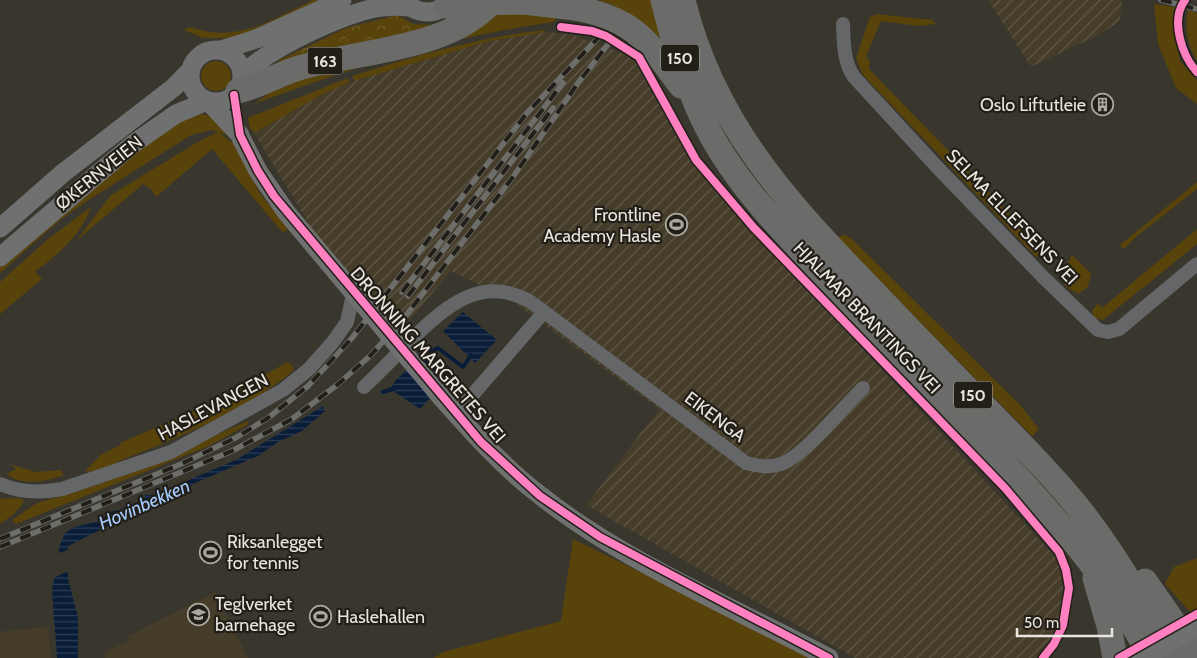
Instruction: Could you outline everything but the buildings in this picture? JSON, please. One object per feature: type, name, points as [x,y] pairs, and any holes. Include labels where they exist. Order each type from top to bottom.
[{"type":"highway","name":"163","points":[[238,87],[295,69],[416,41],[448,31],[476,17],[493,0]]},
{"type":"highway","name":"HJALMAR BRANTINGS VEI","points":[[663,0],[676,47],[701,114],[727,159],[762,206],[1056,520],[1090,561],[1128,615],[1151,658]]},
{"type":"highway","name":"HJALMAR BRANTINGS VEI","points":[[683,0],[704,66],[722,104],[747,147],[772,181],[837,255],[1059,485],[1104,541],[1172,658]]},
{"type":"highway","points":[[454,3],[518,2],[575,8],[604,14],[641,35],[653,48],[701,114]]},
{"type":"highway","points":[[1104,541],[1141,576],[1197,656]]},
{"type":"highway","points":[[1090,561],[1109,626],[1115,658]]},
{"type":"main road","points":[[342,0],[256,39],[221,50],[202,53],[192,63],[189,72],[189,80],[195,93],[208,101],[223,101],[272,51],[344,18],[376,8],[406,3],[428,13],[454,3]]},
{"type":"main road","points":[[221,50],[236,59],[238,87]]},
{"type":"main road","name":"ØKERNVEIEN","points":[[0,228],[63,173],[173,88],[189,72]]},
{"type":"main road","name":"DRONNING MARGRETES VEI","points":[[238,87],[241,137]]},
{"type":"main road","name":"DRONNING MARGRETES VEI","points":[[208,101],[241,137],[258,171],[274,196],[456,414],[481,442],[540,496],[593,532],[649,564],[829,658]]},
{"type":"main road","name":"ØKERNVEIEN","points":[[0,256],[146,134],[176,114],[208,101]]},
{"type":"main road","points":[[1141,658],[1197,627]]},
{"type":"street","name":"SELMA ELLEFSENS VEI","points":[[843,24],[845,57],[854,77],[937,168],[1098,330],[1108,332],[1119,329],[1197,264]]},
{"type":"street","name":"HASLEVANGEN","points":[[0,484],[12,489],[45,492],[62,489],[172,452],[284,390],[309,369],[342,329],[350,312],[356,280]]},
{"type":"street","name":"EIKENGA","points":[[364,387],[437,315],[452,304],[466,297],[482,293],[502,292],[524,298],[730,453],[755,466],[781,464],[796,455],[862,388]]},
{"type":"street","points":[[456,414],[544,312]]},
{"type":"shaded area","points":[[988,0],[1122,0],[1120,21],[1099,35],[1031,67]]},
{"type":"shaded area","points":[[545,32],[570,34],[628,55],[642,67],[694,162],[791,271],[1058,560],[1064,582],[1059,625],[1039,658],[855,658],[586,505],[659,409],[515,303],[451,271],[400,331],[317,237],[254,133],[323,94],[350,82],[488,41]]},
{"type":"shaded area","name":"Teglverket barnehage","points":[[215,592],[248,658],[105,658],[105,652],[129,640],[128,636]]},
{"type":"shaded area","points":[[48,627],[51,658],[0,658],[0,633]]},
{"type":"green space","points":[[313,0],[324,0],[235,38],[203,38],[184,30],[190,27],[208,32],[224,33],[239,31],[268,22]]},
{"type":"green space","points":[[601,0],[654,0],[674,68],[642,28],[637,18],[611,4],[599,2]]},
{"type":"green space","points":[[1154,4],[1175,7],[1176,41],[1180,61],[1197,80],[1197,104],[1176,88],[1158,44]]},
{"type":"green space","points":[[495,8],[558,17],[554,22],[477,36],[402,55],[254,104],[280,85]]},
{"type":"green space","points":[[1188,10],[1197,13],[1197,61],[1188,37],[1186,23]]},
{"type":"green space","points":[[877,14],[932,20],[936,24],[919,26],[881,21],[866,56],[870,61],[869,69],[1043,248],[1040,250],[1045,256],[1036,257],[862,74],[856,58],[870,17]]},
{"type":"green space","points":[[397,15],[413,24],[437,25],[291,61],[277,61],[346,28]]},
{"type":"green space","points":[[545,30],[545,32],[489,41],[354,81],[352,76],[472,42]]},
{"type":"green space","points":[[216,61],[227,65],[231,76],[227,87],[216,91],[205,87],[201,76],[205,65]]},
{"type":"green space","points":[[348,78],[350,82],[323,94],[254,133],[252,129],[250,130],[248,118]]},
{"type":"green space","points":[[201,114],[215,117],[230,136],[211,130],[191,135],[60,220],[0,273],[0,267],[58,214],[170,126]]},
{"type":"green space","points":[[218,132],[233,143],[259,192],[288,229],[283,233],[212,149],[156,197],[151,189],[143,184],[76,241],[111,195],[196,143]]},
{"type":"green space","points":[[1197,182],[1197,189],[1137,236],[1124,249],[1120,245]]},
{"type":"green space","points":[[91,207],[75,236],[35,272],[42,279],[0,314],[0,282],[47,240]]},
{"type":"green space","points":[[1197,229],[1197,244],[1103,320],[1094,318],[1092,311],[1098,303],[1102,308]]},
{"type":"green space","points":[[845,235],[852,239],[1021,406],[1039,429],[1032,436],[836,237]]},
{"type":"green space","points":[[1072,255],[1091,273],[1088,287],[1078,294],[1065,286],[1061,275]]},
{"type":"green space","points":[[288,362],[294,368],[292,372],[232,411],[190,432],[104,468],[89,472],[85,471],[102,454],[121,445],[120,443],[213,403]]},
{"type":"green space","points":[[247,421],[249,424],[209,446],[16,524],[12,520],[37,503],[79,491],[149,466]]},
{"type":"green space","points":[[10,464],[35,472],[61,470],[64,475],[43,481],[27,482],[7,474],[16,469]]},
{"type":"green space","points":[[0,499],[23,499],[23,503],[14,514],[0,524]]},
{"type":"green space","points":[[573,539],[732,617],[809,658],[434,658],[443,652],[561,621]]},
{"type":"green space","points":[[1197,558],[1197,610],[1191,613],[1165,584],[1174,567]]},
{"type":"water","points":[[463,312],[497,340],[475,363],[443,331]]},
{"type":"water","points":[[425,353],[456,380],[431,397],[420,409],[390,389],[396,380]]},
{"type":"water","points":[[323,406],[325,411],[302,431],[278,442],[258,456],[195,483],[186,490],[161,498],[154,506],[140,510],[68,546],[68,579],[78,617],[78,658],[57,658],[52,591],[60,545],[65,533],[74,527],[99,521],[111,512],[136,504],[146,495],[153,495],[236,460]]},
{"type":"pier","points":[[69,549],[68,571],[54,578],[55,555]]},
{"type":"waterway","name":"Hovinbekken","points":[[447,376],[452,372],[429,353],[438,348],[463,367],[471,355]]},
{"type":"waterway","name":"Hovinbekken","points":[[383,392],[393,389]]},
{"type":"railway","points":[[1161,0],[1197,9]]},
{"type":"railway","points":[[0,539],[181,464],[237,437],[268,418],[308,386],[352,338],[527,113],[598,38]]},
{"type":"railway","points":[[0,547],[232,451],[292,419],[337,385],[371,355],[404,318],[513,177],[578,83],[609,43]]},
{"type":"railway","points":[[402,292],[563,83]]},
{"type":"railway","points":[[408,296],[553,108]]},
{"type":"cycle path","points":[[1185,0],[1178,17],[1178,27],[1187,57],[1197,72]]},
{"type":"cycle path","points":[[561,27],[592,31],[606,36],[639,57],[696,160],[754,228],[1005,488],[1059,552],[1066,570],[1069,588],[1063,625],[1054,644],[1043,658]]},
{"type":"cycle path","points":[[234,95],[240,135],[258,171],[274,196],[481,442],[540,496],[600,537],[829,658]]},
{"type":"cycle path","points":[[1119,658],[1197,614]]},
{"type":"place","name":"Oslo Liftutleie","points":[[1102,105]]},
{"type":"place","name":"Frontline Academy Hasle","points":[[677,225]]},
{"type":"place","name":"Riksanlegget for tennis","points":[[211,552]]},
{"type":"place","name":"Teglverket barnehage","points":[[199,614]]},
{"type":"place","name":"Haslehallen","points":[[321,617]]}]
